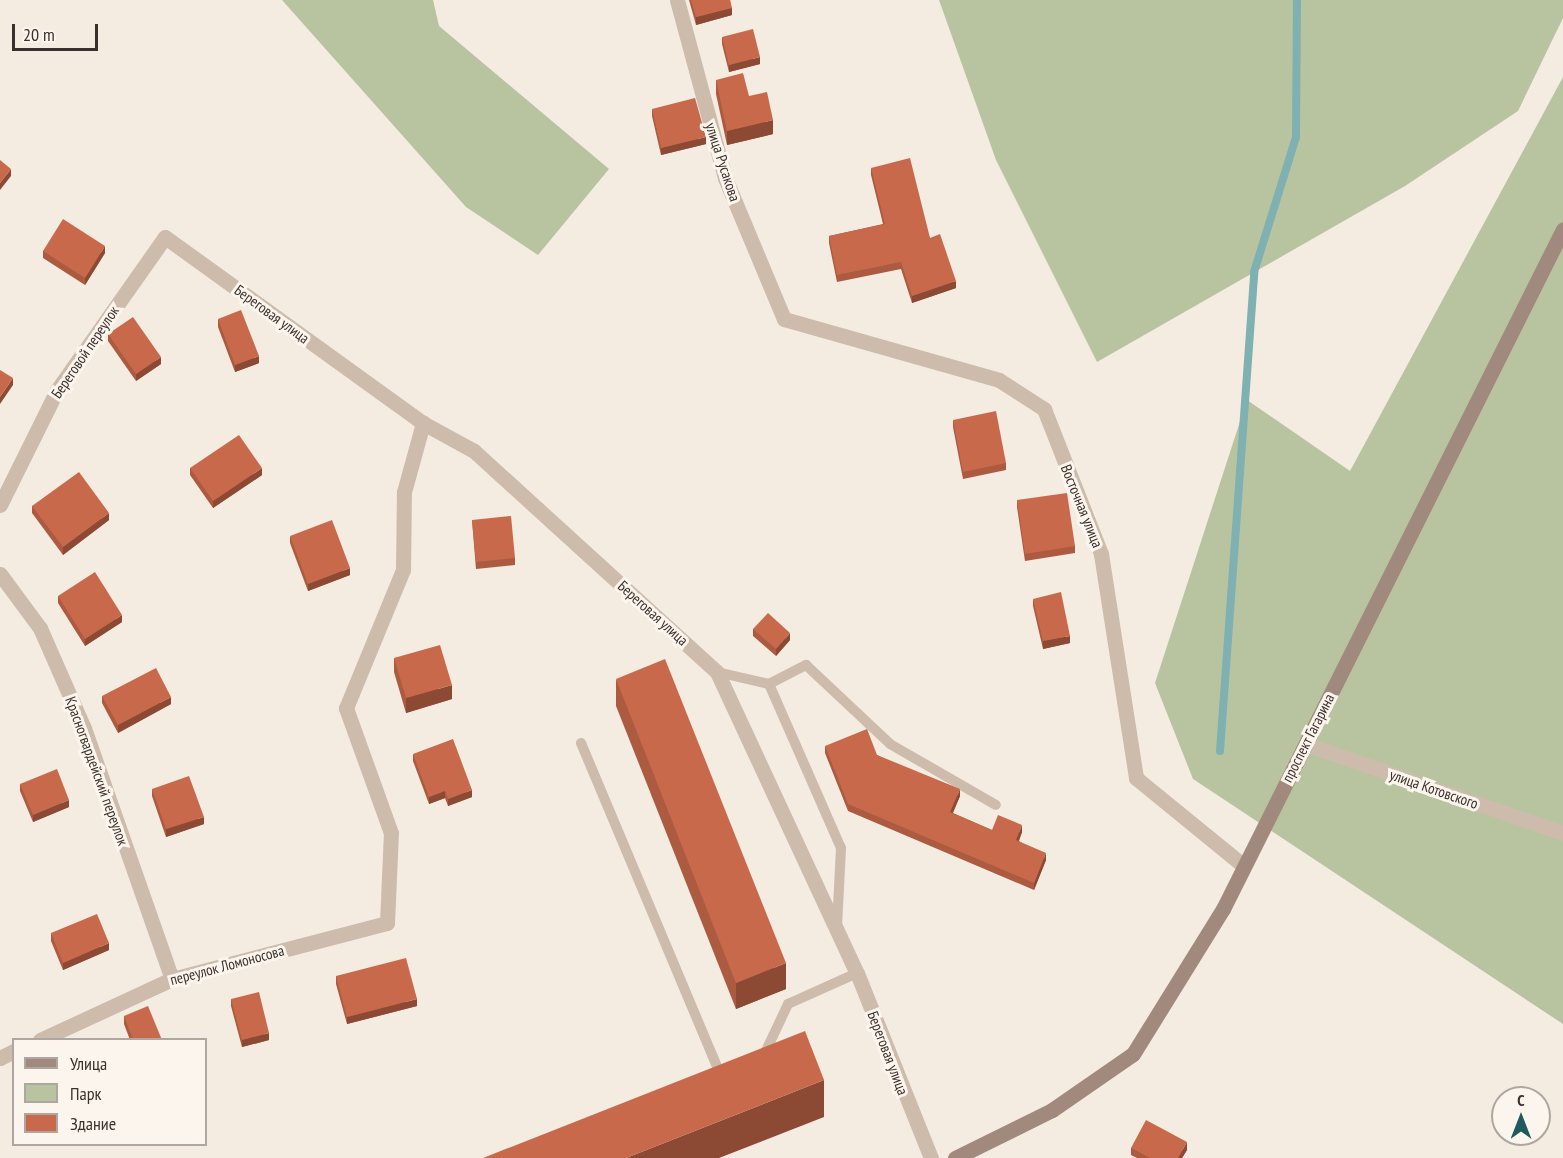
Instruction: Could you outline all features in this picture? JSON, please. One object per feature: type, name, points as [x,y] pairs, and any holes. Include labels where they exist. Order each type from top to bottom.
[{"type":"main road","name":"проспект Гагарина","points":[[955,1158],[1052,1110],[1133,1054],[1244,866],[1563,230]]},
{"type":"street","name":"улица Русакова","points":[[676,0],[725,178],[784,319]]},
{"type":"street","name":"Береговая улица","points":[[165,237],[423,423],[474,451],[717,672],[857,973],[931,1158]]},
{"type":"street","name":"Береговой переулок","points":[[0,505],[57,390],[165,237]]},
{"type":"street","name":"Восточная улица","points":[[784,319],[999,380],[1044,409],[1101,554],[1136,778],[1244,866]]},
{"type":"street","name":"переулок Ломоносова","points":[[44,1038],[171,979],[387,923],[391,833],[346,708],[403,570],[404,492],[423,423]]},
{"type":"street","name":"Красногвардейский переулок","points":[[0,574],[40,628],[84,728],[171,979]]},
{"type":"street","name":"улица Котовского","points":[[1305,744],[1563,833]]},
{"type":"lane","points":[[717,672],[770,684],[806,665],[890,744],[996,805]]},
{"type":"lane","points":[[770,684],[841,849],[837,930]]},
{"type":"lane","points":[[581,742],[725,1072],[709,1078]]},
{"type":"lane","points":[[752,1061],[763,1056],[788,1004],[857,973]]},
{"type":"green space","points":[[282,0],[433,0],[439,26],[609,169],[538,255],[466,207]]},
{"type":"green space","points":[[939,0],[1563,0],[1563,18],[1518,111],[1405,186],[1097,362],[996,160]]},
{"type":"green space","points":[[1563,77],[1563,1024],[1193,779],[1155,683],[1247,400],[1350,471]]},
{"type":"building","points":[[691,0],[730,0],[732,8],[696,17]]},
{"type":"building","points":[[753,29],[760,57],[729,65],[722,37]]},
{"type":"building","points":[[743,73],[749,96],[767,92],[773,120],[727,131],[716,80]]},
{"type":"building","points":[[695,98],[706,137],[661,148],[652,109]]},
{"type":"building","points":[[910,158],[930,238],[940,234],[956,281],[912,296],[901,262],[837,275],[829,236],[885,224],[871,168]]},
{"type":"building","points":[[0,160],[11,169],[0,183]]},
{"type":"building","points":[[63,219],[105,246],[85,278],[43,251]]},
{"type":"building","points":[[241,310],[259,356],[235,365],[218,319]]},
{"type":"building","points":[[133,317],[161,357],[136,374],[108,334]]},
{"type":"building","points":[[0,370],[13,378],[0,397]]},
{"type":"building","points":[[996,411],[1006,463],[963,472],[953,420]]},
{"type":"building","points":[[239,435],[262,468],[213,501],[190,468]]},
{"type":"building","points":[[79,472],[109,513],[63,547],[32,506]]},
{"type":"building","points":[[1067,493],[1075,546],[1025,554],[1017,500]]},
{"type":"building","points":[[511,516],[515,558],[476,562],[472,520]]},
{"type":"building","points":[[332,520],[350,568],[308,584],[290,536]]},
{"type":"building","points":[[95,572],[122,615],[85,639],[58,596]]},
{"type":"building","points":[[1061,592],[1070,636],[1043,641],[1033,599]]},
{"type":"building","points":[[768,613],[790,633],[776,649],[753,629]]},
{"type":"building","points":[[440,645],[452,685],[406,698],[394,658]]},
{"type":"building","points":[[665,659],[786,963],[736,983],[616,679]]},
{"type":"building","points":[[156,668],[171,697],[118,725],[102,696]]},
{"type":"building","points":[[867,729],[877,755],[960,789],[950,812],[992,830],[998,815],[1022,825],[1016,840],[1046,853],[1034,883],[848,804],[825,746]]},
{"type":"building","points":[[453,739],[472,790],[448,799],[445,791],[429,797],[413,754]]},
{"type":"building","points":[[57,769],[69,800],[33,815],[20,784]]},
{"type":"building","points":[[189,776],[204,817],[166,829],[152,789]]},
{"type":"building","points":[[97,914],[109,943],[63,963],[51,933]]},
{"type":"building","points":[[406,958],[417,999],[347,1017],[336,976]]},
{"type":"building","points":[[259,992],[269,1033],[242,1040],[231,999]]},
{"type":"building","points":[[148,1006],[161,1038],[132,1038],[124,1016]]},
{"type":"building","points":[[805,1031],[824,1080],[626,1158],[483,1158]]},
{"type":"building","points":[[1146,1120],[1187,1142],[1178,1158],[1150,1158],[1131,1148]]},
{"type":"waterway","points":[[1220,751],[1254,272],[1296,137],[1297,0]]}]
